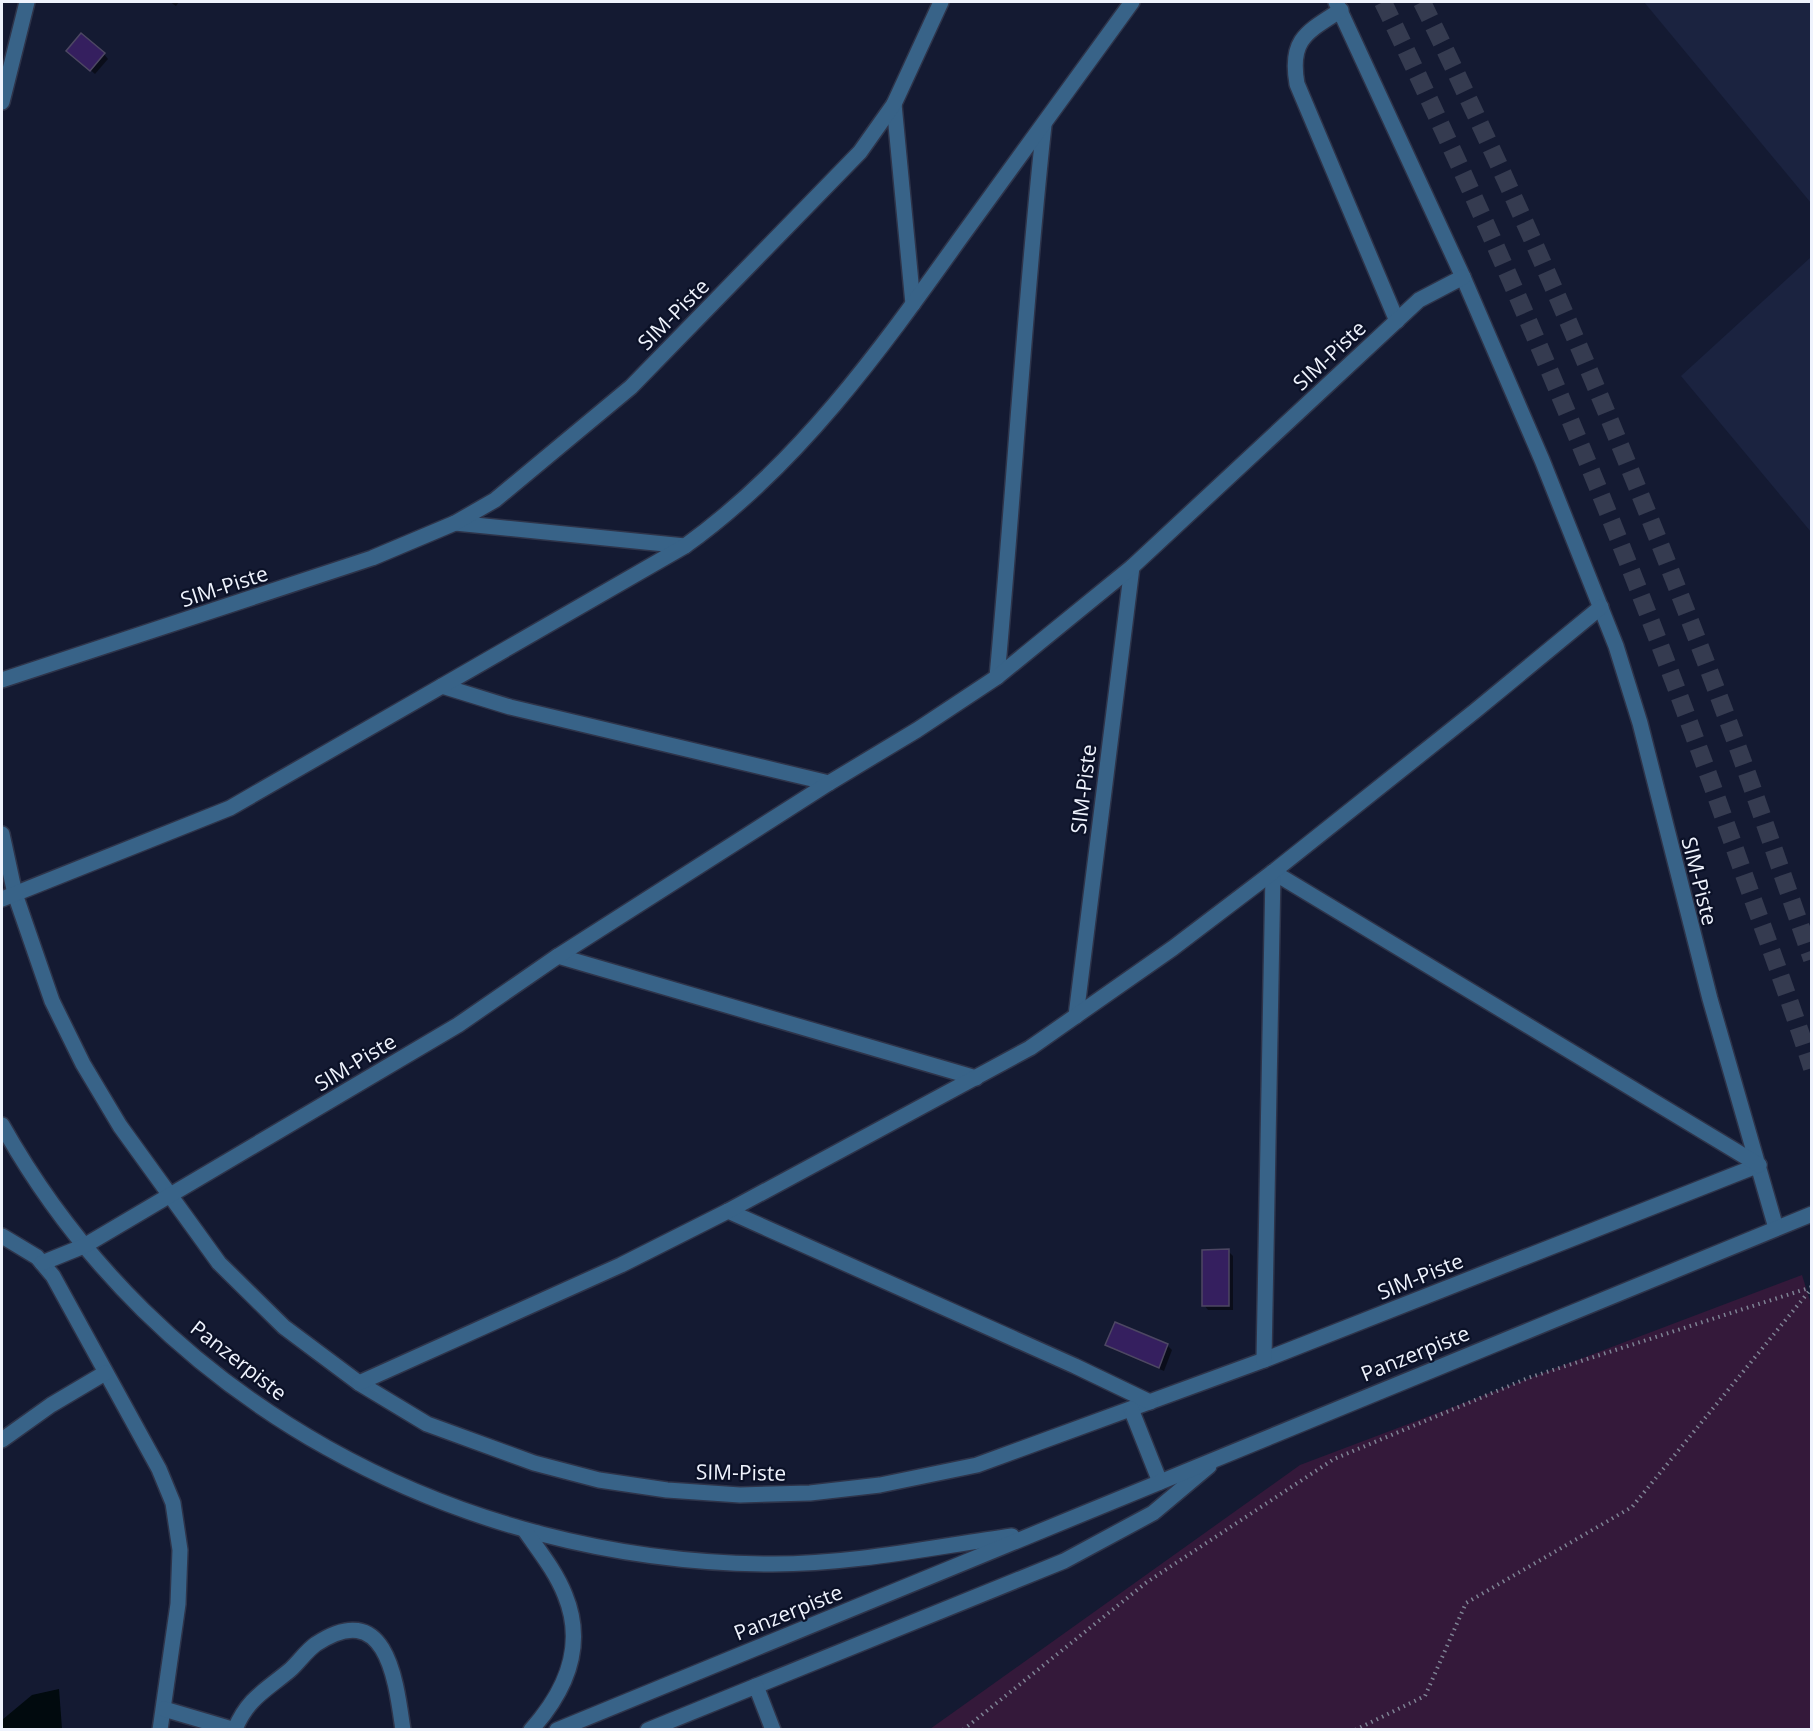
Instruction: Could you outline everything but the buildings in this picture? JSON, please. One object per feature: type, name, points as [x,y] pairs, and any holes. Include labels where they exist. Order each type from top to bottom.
[{"type":"street","points":[[2,102],[27,2]]},
{"type":"street","name":"SIM-Piste","points":[[2,680],[372,558],[455,523],[504,493],[631,387],[860,152],[894,104],[941,2]]},
{"type":"street","points":[[8,897],[230,808],[685,546],[724,518],[762,483],[868,366],[1132,2]]},
{"type":"street","name":"SIM-Piste","points":[[1397,321],[1297,84],[1293,64],[1297,44],[1306,33],[1339,6],[1463,277],[1601,607],[1640,723],[1682,900],[1776,1228]]},
{"type":"street","points":[[894,104],[913,304]]},
{"type":"street","points":[[997,677],[1011,518],[1026,285],[1045,122]]},
{"type":"street","name":"SIM-Piste","points":[[42,1263],[84,1246],[458,1025],[558,956],[829,783],[917,730],[997,677],[1132,567],[1397,321],[1432,291],[1463,277]]},
{"type":"street","name":"SIM-Piste","points":[[455,523],[685,546]]},
{"type":"street","name":"SIM-Piste","points":[[1076,1016],[1132,567]]},
{"type":"street","points":[[358,1383],[621,1265],[728,1211],[1030,1048],[1273,872],[1601,607]]},
{"type":"street","points":[[442,686],[510,707],[829,783]]},
{"type":"street","name":"SIM-Piste","points":[[2,834],[8,897],[52,1001],[83,1064],[120,1126],[169,1197],[219,1263],[285,1328],[358,1383],[427,1424],[534,1462],[599,1480],[667,1490],[740,1495],[810,1493],[937,1475],[1015,1452],[1264,1360],[1759,1165]]},
{"type":"street","points":[[1273,872],[1759,1165]]},
{"type":"street","points":[[1264,1360],[1273,872]]},
{"type":"street","points":[[558,956],[976,1078]]},
{"type":"street","name":"Panzerpiste","points":[[2,1125],[43,1193],[84,1246],[147,1312],[217,1375],[301,1433],[363,1468],[456,1509],[526,1532],[624,1553],[695,1562],[775,1564],[865,1558],[1036,1533]]},
{"type":"street","points":[[728,1211],[1076,1366],[1150,1402]]},
{"type":"street","name":"Panzerpiste","points":[[557,1730],[1812,1214]]},
{"type":"street","points":[[2,1236],[42,1263],[53,1276],[159,1469],[173,1503],[180,1550],[178,1604],[160,1730]]},
{"type":"street","points":[[2,1440],[51,1405],[105,1373]]},
{"type":"street","points":[[1131,1409],[1160,1482]]},
{"type":"street","points":[[648,1730],[1064,1561],[1153,1513],[1221,1456]]},
{"type":"street","points":[[526,1532],[566,1595],[573,1628],[572,1659],[561,1691],[531,1730]]},
{"type":"street","points":[[164,1709],[235,1729],[243,1710],[260,1692],[290,1670],[316,1645],[341,1632],[357,1630],[376,1638],[388,1655],[396,1681],[403,1730]]},
{"type":"street","points":[[756,1686],[772,1730]]},
{"type":"path","points":[[963,1730],[1147,1582],[1334,1459],[1528,1378],[1812,1288]]},
{"type":"path","points":[[1355,1730],[1425,1696],[1466,1603],[1632,1508],[1812,1288]]},
{"type":"shaded area","points":[[1644,2],[1811,2],[1811,203]]},
{"type":"shaded area","points":[[1811,257],[1811,532],[1681,376]]},
{"type":"shaded area","points":[[1802,1275],[1812,1307],[1811,1729],[930,1729],[1300,1465]]},
{"type":"shaded area","points":[[59,1689],[62,1729],[2,1729],[2,1720],[32,1695]]},
{"type":"tunnel","points":[[1383,2],[1480,211],[1572,424],[1698,746],[1812,1068]]},
{"type":"tunnel","points":[[1422,2],[1506,180],[1623,453],[1731,729],[1812,959]]}]
